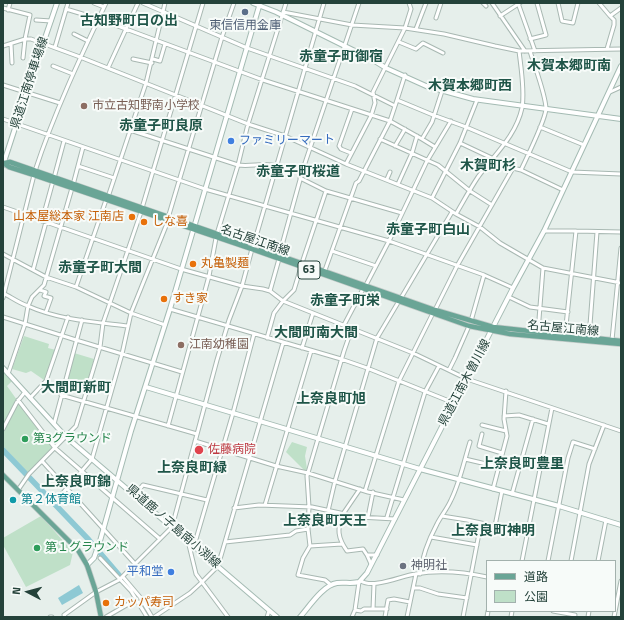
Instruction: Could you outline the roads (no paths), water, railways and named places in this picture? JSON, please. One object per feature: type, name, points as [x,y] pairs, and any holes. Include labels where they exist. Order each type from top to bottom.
[{"type":"main road","name":"名古屋江南線","points":[[3,164],[73,186],[470,323],[536,337],[621,344]]},
{"type":"main road","name":"名古屋江南線","points":[[493,329],[538,332],[621,341]]},
{"type":"main road","points":[[3,475],[78,550],[87,565],[96,592],[101,617]]},
{"type":"street","points":[[8,10],[10,3]]},
{"type":"street","name":"県道江南停車場線","points":[[3,164],[57,3]]},
{"type":"street","points":[[55,47],[68,3]]},
{"type":"street","points":[[94,3],[104,7]]},
{"type":"street","points":[[3,298],[34,173],[46,135],[80,56],[106,3]]},
{"type":"street","points":[[108,68],[138,3]]},
{"type":"street","points":[[143,3],[247,48],[334,77],[373,94],[395,106]]},
{"type":"street","points":[[76,287],[146,83],[165,3]]},
{"type":"street","points":[[18,490],[28,475],[76,426],[100,347],[103,323],[111,304],[142,210],[203,3]]},
{"type":"street","points":[[56,501],[92,459],[122,354],[131,313],[154,259],[168,219],[222,37],[234,3]]},
{"type":"street","points":[[253,3],[260,4],[283,13],[316,32],[386,68],[405,75],[426,86],[477,100],[621,119]]},
{"type":"street","points":[[168,426],[209,276],[217,236],[238,165],[248,124],[286,3]]},
{"type":"street","points":[[65,617],[64,615],[96,592],[122,579],[172,527],[227,326],[242,286],[324,3]]},
{"type":"street","points":[[270,291],[300,178],[359,3]]},
{"type":"street","points":[[346,164],[371,116],[376,103],[373,94],[405,28],[411,9],[409,3]]},
{"type":"street","points":[[416,29],[426,3]]},
{"type":"street","points":[[436,18],[441,3]]},
{"type":"street","points":[[492,3],[526,51]]},
{"type":"street","points":[[500,16],[519,3],[535,51]]},
{"type":"street","points":[[530,39],[546,35],[536,3]]},
{"type":"street","points":[[558,3],[562,21],[573,23],[578,3]]},
{"type":"street","points":[[599,3],[614,20],[607,49]]},
{"type":"street","points":[[87,565],[94,558],[104,529],[136,417],[166,325],[181,268],[260,4]]},
{"type":"street","points":[[3,8],[30,15],[23,58]]},
{"type":"street","points":[[610,16],[621,8]]},
{"type":"street","points":[[66,9],[98,19],[263,80],[390,121],[434,147]]},
{"type":"street","points":[[283,13],[352,25],[416,29],[520,51],[621,49]]},
{"type":"street","points":[[133,14],[160,24]]},
{"type":"street","points":[[36,20],[51,21]]},
{"type":"street","points":[[74,34],[88,41]]},
{"type":"street","points":[[3,46],[25,39],[31,39],[80,56],[248,124],[286,136],[346,164],[432,198],[454,213],[480,227],[500,243],[543,268],[620,282]]},
{"type":"street","points":[[399,42],[416,49],[423,43],[443,53]]},
{"type":"street","points":[[11,44],[12,63]]},
{"type":"street","points":[[133,60],[160,61],[165,44]]},
{"type":"street","points":[[328,510],[335,481],[377,338],[454,213],[514,130],[522,106],[520,51]]},
{"type":"street","points":[[521,170],[540,127],[546,109],[530,51]]},
{"type":"street","points":[[53,66],[73,74]]},
{"type":"street","name":"県道江南木曽川線","points":[[360,582],[372,564],[513,288],[544,231],[621,66]]},
{"type":"street","points":[[324,273],[356,183],[390,121],[405,75]]},
{"type":"street","points":[[3,85],[60,103]]},
{"type":"street","points":[[610,92],[621,87]]},
{"type":"street","points":[[422,139],[434,116],[442,91]]},
{"type":"street","points":[[397,100],[434,116],[466,127],[572,172],[621,174]]},
{"type":"street","points":[[432,198],[460,143],[477,100]]},
{"type":"street","points":[[351,153],[341,149],[339,146],[352,109]]},
{"type":"street","points":[[3,119],[152,172],[205,189],[390,241],[457,266],[484,274],[513,288]]},
{"type":"street","points":[[344,325],[390,241],[434,147],[451,121]]},
{"type":"street","points":[[540,127],[584,145]]},
{"type":"street","points":[[395,146],[405,129]]},
{"type":"street","points":[[130,130],[238,165],[248,166],[267,163],[277,166]]},
{"type":"street","points":[[398,184],[412,153],[417,136]]},
{"type":"street","points":[[380,139],[438,165],[470,191],[492,205]]},
{"type":"street","points":[[33,270],[64,141]]},
{"type":"street","points":[[460,143],[563,190]]},
{"type":"street","points":[[8,374],[25,324],[28,306],[32,297],[44,285],[83,147]]},
{"type":"street","points":[[78,166],[114,178]]},
{"type":"street","points":[[365,491],[399,381],[457,266],[512,168]]},
{"type":"street","points":[[387,179],[390,172]]},
{"type":"street","points":[[300,178],[326,191],[402,213]]},
{"type":"street","points":[[267,338],[274,314],[283,301],[294,290],[326,191]]},
{"type":"street","points":[[3,208],[181,268],[242,286],[270,291],[283,301],[413,353],[467,379],[621,431]]},
{"type":"street","points":[[544,231],[621,232]]},
{"type":"street","points":[[565,335],[576,231]]},
{"type":"street","points":[[589,338],[597,232]]},
{"type":"street","points":[[612,340],[620,282],[621,248]]},
{"type":"street","points":[[332,251],[376,266]]},
{"type":"street","points":[[3,254],[46,278],[76,287],[131,313],[166,325]]},
{"type":"street","points":[[538,332],[543,268]]},
{"type":"street","points":[[449,370],[470,323],[484,274]]},
{"type":"street","points":[[40,290],[46,292],[44,296],[51,298],[46,312]]},
{"type":"street","points":[[4,293],[28,306],[46,312],[82,320],[128,326]]},
{"type":"street","points":[[509,297],[530,308],[568,312]]},
{"type":"street","points":[[170,309],[341,359],[368,368],[454,403]]},
{"type":"street","points":[[302,348],[313,313]]},
{"type":"street","points":[[3,317],[61,336],[154,362],[182,372]]},
{"type":"street","points":[[30,398],[46,381],[68,317]]},
{"type":"street","points":[[54,424],[82,320]]},
{"type":"street","points":[[331,584],[325,580],[298,575],[303,558],[310,546],[308,529],[308,473],[341,359],[352,328]]},
{"type":"street","points":[[194,546],[233,413],[254,334]]},
{"type":"street","points":[[100,558],[122,579],[153,617],[187,595],[218,566],[283,343]]},
{"type":"street","points":[[265,505],[311,351]]},
{"type":"street","points":[[387,517],[425,392],[439,366]]},
{"type":"street","name":"県道鹿ノ子島南小渕線","points":[[3,368],[66,437],[277,617]]},
{"type":"street","points":[[146,387],[402,464],[502,492],[559,506],[621,525]]},
{"type":"street","points":[[493,489],[507,436],[504,416],[506,391]]},
{"type":"street","points":[[3,429],[18,400],[25,392]]},
{"type":"street","points":[[61,395],[197,434]]},
{"type":"street","points":[[18,400],[55,448],[82,470],[112,499],[160,539]]},
{"type":"street","points":[[522,560],[552,408]]},
{"type":"street","points":[[504,416],[519,414],[548,424]]},
{"type":"street","points":[[512,494],[533,419]]},
{"type":"street","points":[[482,425],[506,431]]},
{"type":"street","points":[[571,560],[589,464],[604,425]]},
{"type":"street","points":[[482,434],[479,446],[502,453]]},
{"type":"street","points":[[195,441],[276,466],[308,473],[365,491],[404,500]]},
{"type":"street","points":[[420,574],[422,560],[431,537],[451,500],[459,480],[470,442]]},
{"type":"street","points":[[548,560],[568,458],[573,442],[595,449]]},
{"type":"street","points":[[465,459],[499,468]]},
{"type":"street","points":[[42,461],[136,565]]},
{"type":"street","points":[[135,495],[143,485],[207,500]]},
{"type":"street","points":[[360,489],[342,514],[338,526],[339,538],[347,551],[363,549],[372,564]]},
{"type":"street","points":[[368,517],[373,492]]},
{"type":"street","points":[[495,526],[502,492]]},
{"type":"street","points":[[234,508],[265,505],[309,506],[359,517],[387,517],[395,519]]},
{"type":"street","points":[[442,516],[528,533]]},
{"type":"street","points":[[598,560],[606,520]]},
{"type":"street","points":[[463,617],[481,523]]},
{"type":"street","points":[[225,542],[290,535],[296,531],[308,529]]},
{"type":"street","points":[[431,537],[477,545]]},
{"type":"street","points":[[188,541],[196,574],[228,617]]},
{"type":"street","points":[[310,546],[342,544]]},
{"type":"street","points":[[367,555],[377,554]]},
{"type":"street","points":[[300,617],[331,584],[360,582],[374,584],[416,574],[439,572],[471,574],[486,577]]},
{"type":"street","points":[[407,617],[416,574]]},
{"type":"street","points":[[352,617],[355,610],[360,582]]},
{"type":"street","points":[[618,603],[621,582]]},
{"type":"street","points":[[372,609],[374,584]]},
{"type":"street","points":[[413,588],[420,588],[438,594],[467,598]]},
{"type":"street","points":[[106,617],[139,598]]},
{"type":"street","points":[[139,598],[147,617]]},
{"type":"street","points":[[385,617],[388,600],[394,599],[410,602]]},
{"type":"street","points":[[355,610],[387,609]]},
{"type":"street","points":[[267,617],[269,611]]},
{"type":"street","points":[[561,612],[575,616],[574,617]]},
{"type":"water","points":[[79,585],[83,593],[62,605],[58,598]]},
{"type":"waterway","points":[[3,450],[89,540],[125,582]]},
{"type":"waterway","points":[[131,590],[149,617]]},
{"type":"place","name":"東信信用金庫","points":[[245,12]]},
{"type":"place","name":"市立古知野南小学校","points":[[84,106]]},
{"type":"place","name":"ファミリーマート","points":[[231,141]]},
{"type":"place","name":"山本屋総本家 江南店","points":[[132,217]]},
{"type":"place","name":"しな喜","points":[[144,222]]},
{"type":"place","name":"丸亀製麺","points":[[193,264]]},
{"type":"place","name":"すき家","points":[[164,299]]},
{"type":"place","name":"江南幼稚園","points":[[181,345]]},
{"type":"place","name":"第3グラウンド","points":[[25,439]]},
{"type":"place","name":"佐藤病院","points":[[199,450]]},
{"type":"place","name":"第２体育館","points":[[13,500]]},
{"type":"place","name":"第１グラウンド","points":[[37,548]]},
{"type":"place","name":"神明社","points":[[403,566]]},
{"type":"place","name":"平和堂","points":[[171,572]]},
{"type":"place","name":"カッパ寿司","points":[[106,603]]},
{"type":"district","name":"古知野町日の出","points":[[129,22]]},
{"type":"district","name":"赤童子町御宿","points":[[341,58]]},
{"type":"district","name":"木賀本郷町南","points":[[569,67]]},
{"type":"district","name":"木賀本郷町西","points":[[470,87]]},
{"type":"district","name":"赤童子町良原","points":[[161,127]]},
{"type":"district","name":"木賀町杉","points":[[488,167]]},
{"type":"district","name":"赤童子町桜道","points":[[298,173]]},
{"type":"district","name":"赤童子町白山","points":[[428,231]]},
{"type":"district","name":"赤童子町大間","points":[[100,269]]},
{"type":"district","name":"赤童子町栄","points":[[345,302]]},
{"type":"district","name":"大間町南大間","points":[[316,334]]},
{"type":"district","name":"大間町新町","points":[[76,389]]},
{"type":"district","name":"上奈良町旭","points":[[331,400]]},
{"type":"district","name":"上奈良町豊里","points":[[522,465]]},
{"type":"district","name":"上奈良町緑","points":[[192,469]]},
{"type":"district","name":"上奈良町錦","points":[[76,483]]},
{"type":"district","name":"上奈良町天王","points":[[325,522]]},
{"type":"district","name":"上奈良町神明","points":[[493,532]]}]
